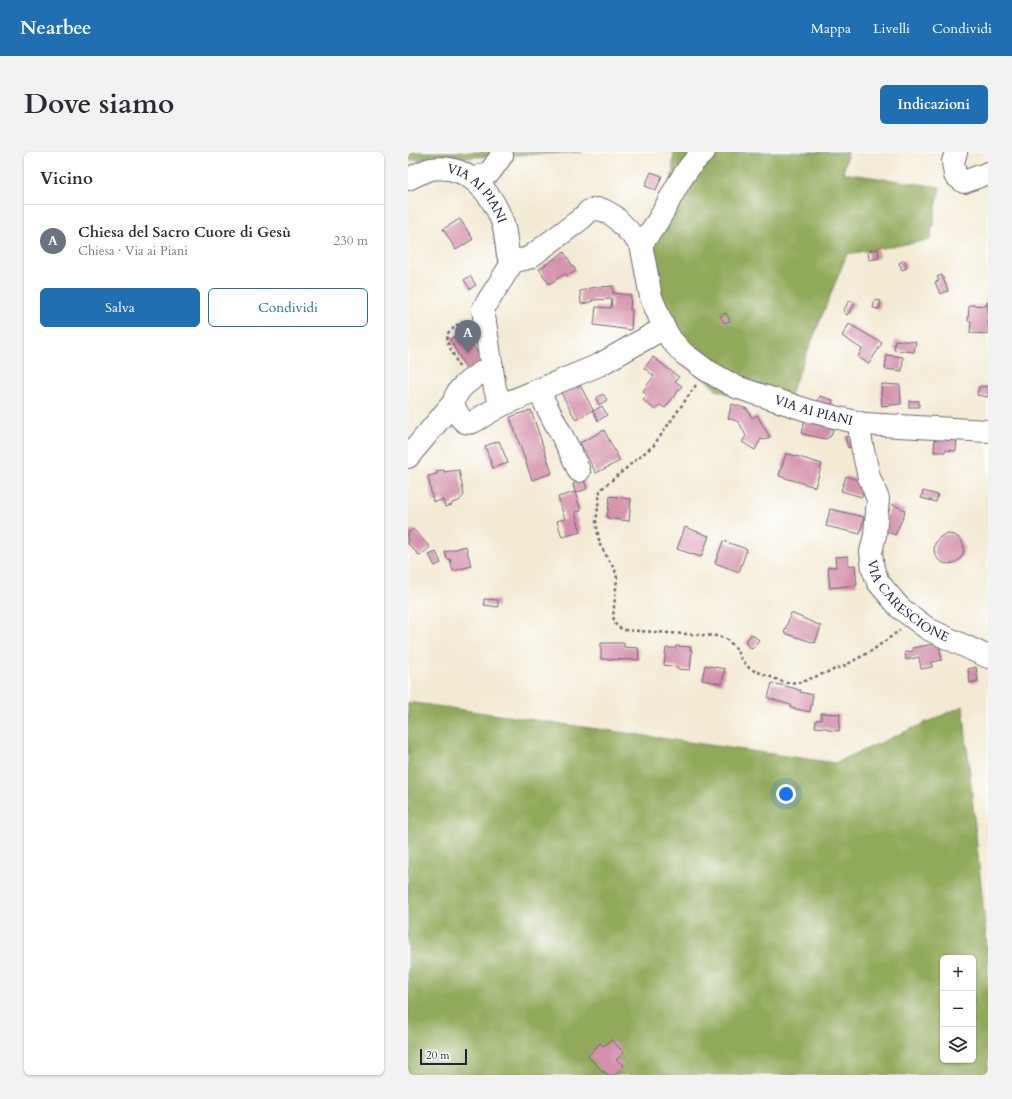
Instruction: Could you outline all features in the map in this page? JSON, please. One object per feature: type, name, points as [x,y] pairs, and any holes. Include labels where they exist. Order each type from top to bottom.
[{"type":"street","points":[[473,179],[490,172],[502,155],[501,152]]},
{"type":"street","points":[[502,405],[495,389],[484,308],[514,260],[522,260],[530,257],[581,219],[588,212],[596,209],[603,210],[614,216],[641,244],[659,220],[682,175],[694,160],[704,152]]},
{"type":"street","points":[[956,152],[953,162],[954,175],[964,182],[988,173]]},
{"type":"street","name":"VIA AI PIANI","points":[[408,178],[431,169],[449,169],[462,172],[477,181],[493,201],[503,222],[508,255],[514,260]]},
{"type":"street","name":"VIA AI PIANI","points":[[641,244],[650,297],[664,328],[675,345],[706,370],[736,388],[810,411],[864,424],[988,431]]},
{"type":"street","points":[[492,366],[467,381],[457,392],[454,402],[455,411],[464,422],[473,422],[502,405],[599,365],[664,328]]},
{"type":"street","points":[[538,390],[579,471]]},
{"type":"street","points":[[408,457],[454,402]]},
{"type":"street","name":"VIA CARESCIONE","points":[[864,424],[860,434],[862,446],[869,477],[878,499],[875,535],[871,552],[873,569],[878,582],[900,608],[928,629],[988,657]]},
{"type":"path","points":[[467,381],[448,343],[447,334],[456,324],[469,319],[484,308]]},
{"type":"path","points":[[706,370],[654,445],[600,490],[596,523],[600,545],[615,570],[617,578],[613,617],[616,624],[623,630],[717,636],[726,639],[735,647],[741,659],[750,669],[786,683],[801,682],[844,666],[873,650],[916,620]]},
{"type":"green space","points":[[408,152],[582,152],[408,160]]},
{"type":"green space","points":[[674,152],[848,152],[843,173],[940,187],[930,240],[847,254],[789,397],[781,412],[716,390],[657,332],[641,230],[672,178]]},
{"type":"green space","points":[[408,702],[835,763],[963,706],[988,955],[988,1075],[408,1075]]},
{"type":"building","points":[[651,172],[662,176],[656,190],[645,186]]},
{"type":"building","points":[[460,219],[473,239],[456,250],[443,229]]},
{"type":"building","points":[[878,249],[879,258],[869,260],[868,251]]},
{"type":"building","points":[[564,252],[576,271],[567,276],[565,274],[549,284],[539,269]]},
{"type":"building","points":[[904,260],[907,268],[902,270],[899,263]]},
{"type":"building","points":[[942,275],[948,291],[940,294],[935,282],[939,281],[937,277]]},
{"type":"building","points":[[470,276],[476,285],[470,289],[464,280]]},
{"type":"building","points":[[613,286],[613,293],[631,295],[631,330],[594,325],[596,307],[611,308],[612,299],[592,300],[592,302],[581,304],[580,291],[589,288]]},
{"type":"building","points":[[850,300],[855,304],[847,315],[843,311]]},
{"type":"building","points":[[875,300],[881,301],[879,309],[873,308]]},
{"type":"building","points":[[987,302],[988,334],[970,333],[971,321],[968,321],[969,305],[986,306]]},
{"type":"building","points":[[726,313],[730,321],[724,323],[720,316]]},
{"type":"building","points":[[849,324],[882,343],[869,364],[858,357],[862,349],[842,336]]},
{"type":"building","points":[[473,326],[480,339],[472,343],[483,363],[467,371],[450,339]]},
{"type":"building","points":[[895,340],[916,342],[914,352],[894,350]]},
{"type":"building","points":[[887,355],[903,357],[902,371],[885,369]]},
{"type":"building","points":[[653,357],[679,377],[675,381],[682,386],[665,408],[660,405],[655,410],[643,400],[647,395],[643,391],[654,376],[644,368]]},
{"type":"building","points":[[579,383],[593,410],[576,420],[561,393]]},
{"type":"building","points":[[882,384],[900,385],[901,404],[882,406]]},
{"type":"building","points":[[988,386],[988,397],[977,395],[979,387]]},
{"type":"building","points":[[603,394],[607,400],[599,405],[596,398]]},
{"type":"building","points":[[820,396],[833,400],[831,407],[817,403]]},
{"type":"building","points":[[909,401],[919,401],[919,407],[909,407]]},
{"type":"building","points":[[732,404],[747,409],[752,418],[757,415],[770,437],[765,440],[761,439],[755,450],[742,442],[746,436],[739,422],[728,418]]},
{"type":"building","points":[[602,406],[607,415],[598,421],[593,411]]},
{"type":"building","points":[[531,410],[552,473],[532,480],[510,417]]},
{"type":"building","points":[[805,418],[834,426],[831,436],[826,439],[802,434]]},
{"type":"building","points":[[604,430],[620,461],[596,473],[580,443]]},
{"type":"building","points":[[935,433],[957,435],[956,451],[945,450],[945,452],[934,452]]},
{"type":"building","points":[[849,436],[854,446],[848,448],[845,437]]},
{"type":"building","points":[[499,441],[508,463],[493,468],[485,446]]},
{"type":"building","points":[[786,453],[822,464],[815,487],[779,476]]},
{"type":"building","points":[[444,470],[444,472],[459,470],[464,495],[459,501],[445,507],[443,500],[433,502],[428,476],[437,474],[437,471]]},
{"type":"building","points":[[846,476],[867,483],[862,497],[841,491]]},
{"type":"building","points":[[584,480],[587,489],[575,493],[573,484]]},
{"type":"building","points":[[923,491],[938,495],[936,502],[921,498]]},
{"type":"building","points":[[575,492],[581,511],[575,512],[581,532],[562,537],[557,521],[565,519],[558,497]]},
{"type":"building","points":[[610,496],[631,499],[629,521],[607,518]]},
{"type":"building","points":[[892,504],[905,510],[895,535],[881,529]]},
{"type":"building","points":[[830,509],[864,517],[860,534],[826,526]]},
{"type":"building","points":[[685,527],[709,536],[701,557],[677,549]]},
{"type":"building","points":[[413,529],[430,547],[420,556],[408,544],[408,533]]},
{"type":"building","points":[[949,534],[960,538],[964,549],[960,560],[949,564],[938,560],[934,549],[938,538]]},
{"type":"building","points":[[723,541],[747,549],[739,572],[715,563]]},
{"type":"building","points":[[466,546],[471,566],[453,571],[450,559],[447,559],[445,552]]},
{"type":"building","points":[[436,552],[441,563],[435,566],[429,555]]},
{"type":"building","points":[[848,556],[848,566],[855,565],[857,585],[830,588],[828,567],[836,567],[835,557]]},
{"type":"building","points":[[484,599],[498,600],[498,607],[484,605]]},
{"type":"building","points":[[791,613],[821,626],[815,643],[784,633]]},
{"type":"building","points":[[751,634],[759,640],[752,649],[745,643]]},
{"type":"building","points":[[601,643],[624,643],[624,647],[638,648],[639,660],[601,659]]},
{"type":"building","points":[[939,643],[942,660],[932,662],[932,667],[921,669],[919,657],[906,660],[905,652],[913,651],[912,648]]},
{"type":"building","points":[[676,646],[691,647],[690,670],[677,669],[678,667],[664,665],[666,648],[676,648]]},
{"type":"building","points":[[705,665],[725,669],[722,684],[702,680]]},
{"type":"building","points":[[976,667],[978,681],[970,683],[968,669]]},
{"type":"building","points":[[772,683],[801,690],[800,692],[813,695],[810,712],[791,708],[791,705],[768,698]]},
{"type":"building","points":[[821,713],[840,714],[839,731],[815,727],[816,720],[821,720]]},
{"type":"building","points":[[612,1040],[624,1053],[616,1060],[624,1065],[615,1075],[608,1075],[588,1056],[600,1043],[603,1046]]},
{"type":"place","name":"Chiesa del Sacro Cuore di Gesù","points":[[468,353]]}]
